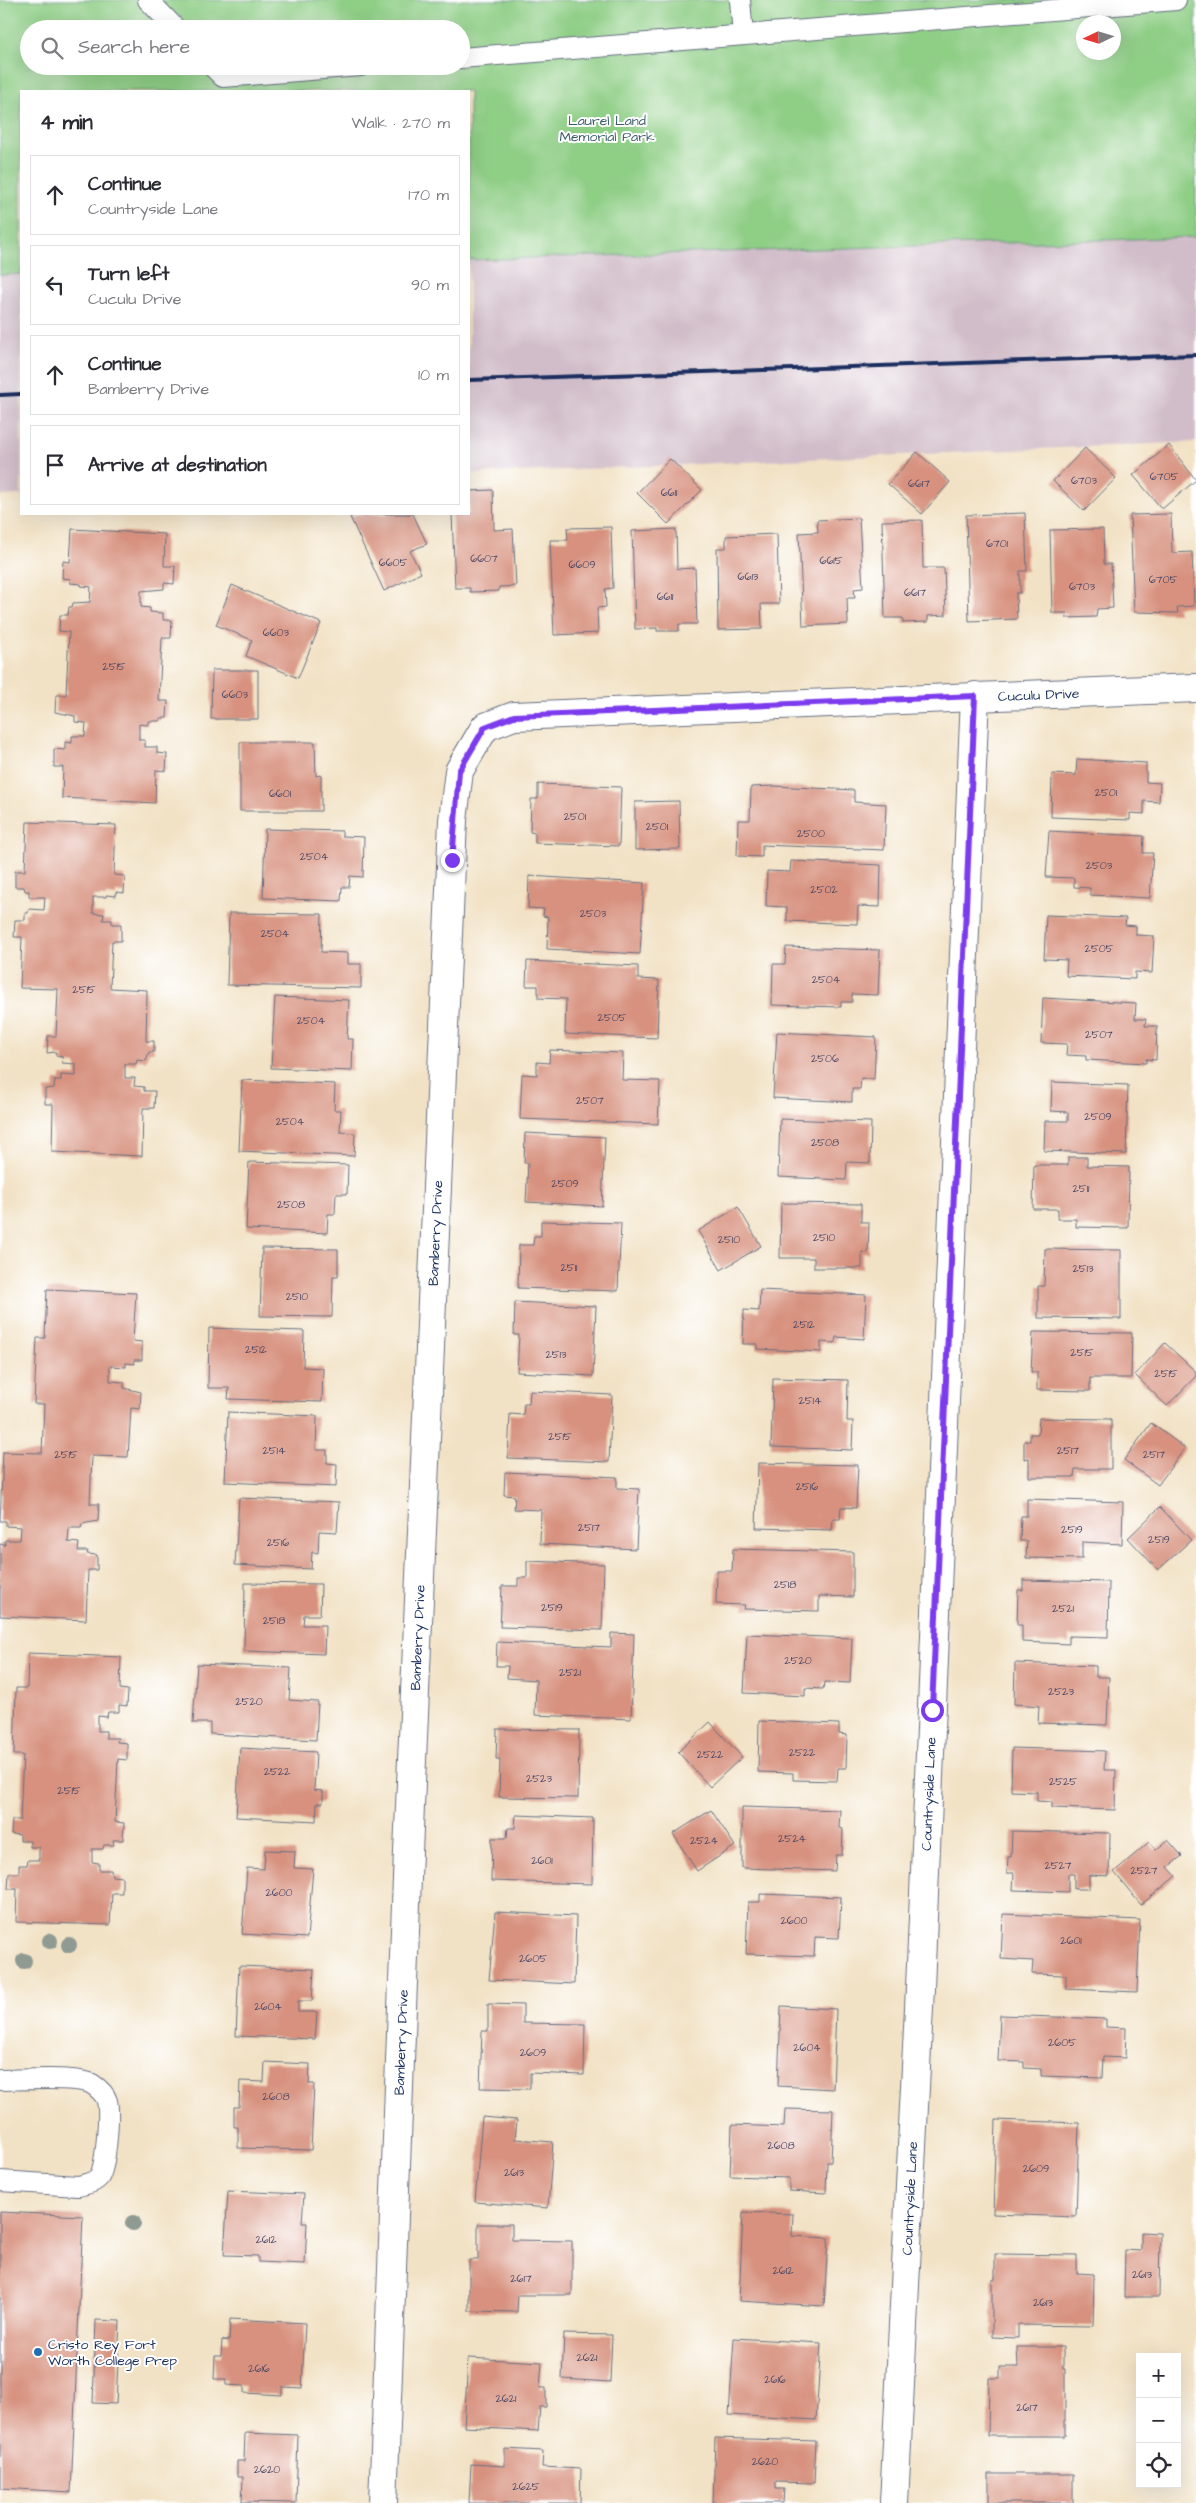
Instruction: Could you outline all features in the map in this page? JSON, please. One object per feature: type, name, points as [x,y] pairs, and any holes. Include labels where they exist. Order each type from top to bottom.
[{"type":"street","name":"Cuculu Drive","points":[[459,771],[485,727],[514,716],[1196,688]]},
{"type":"street","name":"Countryside Lane","points":[[894,2503],[921,1978],[975,696]]},
{"type":"street","name":"Bamberry Drive","points":[[383,2503],[411,1783],[453,820],[459,771]]},
{"type":"lane","points":[[148,0],[167,20]]},
{"type":"lane","points":[[740,0],[743,35]]},
{"type":"lane","points":[[470,57],[1176,0]]},
{"type":"lane","points":[[221,75],[223,77],[248,75]]},
{"type":"lane","points":[[0,2080],[83,2081],[97,2088],[107,2102],[106,2157],[104,2169],[98,2178],[89,2184],[78,2186],[0,2181]]},
{"type":"shaded area","points":[[1196,237],[1196,442],[470,474],[470,260]]},
{"type":"shaded area","points":[[20,274],[20,495],[0,496],[0,275]]},
{"type":"green space","name":"Laurel Land Memorial Park","points":[[0,0],[1196,0],[1196,237],[470,260],[470,90],[20,90],[20,274],[0,275]]},
{"type":"building","points":[[1169,445],[1196,480],[1162,509],[1133,475]]},
{"type":"building","points":[[1085,448],[1116,478],[1084,511],[1053,481]]},
{"type":"building","points":[[917,452],[950,482],[922,514],[888,484]]},
{"type":"building","points":[[670,459],[702,490],[668,524],[637,493]]},
{"type":"building","points":[[493,490],[494,530],[513,529],[516,586],[499,587],[499,591],[470,592],[470,588],[455,588],[452,515],[470,515],[470,491]]},
{"type":"building","points":[[1025,513],[1027,571],[1020,571],[1020,593],[1016,593],[1017,619],[969,621],[966,515]]},
{"type":"building","points":[[1171,514],[1172,553],[1192,552],[1194,606],[1177,607],[1178,613],[1134,612],[1130,515]]},
{"type":"building","points":[[355,515],[413,515],[427,544],[410,551],[421,573],[384,591],[350,517]]},
{"type":"building","points":[[859,518],[863,588],[854,589],[855,598],[847,598],[848,624],[803,626],[799,533],[818,532],[817,520]]},
{"type":"building","points":[[922,520],[923,568],[944,568],[946,615],[928,616],[928,622],[903,623],[903,618],[885,618],[882,521]]},
{"type":"building","points":[[611,527],[613,588],[605,589],[606,607],[597,608],[598,633],[554,635],[550,540],[568,540],[567,528]]},
{"type":"building","points":[[72,529],[165,534],[164,566],[175,566],[174,584],[164,583],[164,589],[141,591],[141,607],[150,608],[150,612],[163,613],[163,620],[172,620],[171,638],[162,638],[159,701],[168,701],[167,718],[160,718],[160,721],[148,721],[148,725],[139,724],[139,740],[145,740],[145,747],[157,747],[157,753],[167,754],[166,771],[156,770],[155,803],[62,798],[63,767],[54,767],[54,749],[65,750],[65,742],[72,743],[72,736],[85,736],[86,723],[75,722],[75,716],[55,712],[56,695],[66,695],[69,632],[59,631],[60,615],[68,615],[69,607],[72,607],[73,603],[90,602],[91,587],[70,583],[71,579],[62,578],[63,561],[70,562]]},
{"type":"building","points":[[676,529],[677,569],[695,568],[697,624],[679,624],[679,631],[657,631],[657,628],[635,629],[632,531]]},
{"type":"building","points":[[1103,529],[1104,564],[1111,564],[1113,608],[1097,609],[1096,617],[1066,618],[1067,613],[1052,613],[1050,530]]},
{"type":"building","points":[[777,534],[779,604],[761,604],[762,629],[718,630],[717,548],[726,548],[726,536]]},
{"type":"building","points":[[232,585],[321,623],[298,678],[246,656],[252,640],[216,625]]},
{"type":"building","points":[[212,670],[258,670],[258,719],[211,719]]},
{"type":"building","points":[[240,742],[315,742],[316,776],[321,775],[321,811],[240,811]]},
{"type":"building","points":[[1077,759],[1146,763],[1146,782],[1160,783],[1159,802],[1144,801],[1144,814],[1130,813],[1130,820],[1051,817],[1052,774],[1076,775]]},
{"type":"building","points":[[538,784],[621,787],[619,846],[535,843],[535,833],[530,832],[531,799],[538,799]]},
{"type":"building","points":[[774,786],[854,790],[854,802],[886,804],[884,850],[762,845],[762,857],[737,856],[738,820],[750,820],[751,787]]},
{"type":"building","points":[[679,801],[680,849],[635,850],[635,802]]},
{"type":"building","points":[[27,822],[116,825],[114,875],[125,876],[124,893],[116,892],[116,896],[93,897],[93,913],[104,914],[103,920],[112,920],[112,924],[121,924],[121,941],[112,941],[110,988],[147,990],[146,1041],[154,1041],[154,1052],[149,1052],[146,1061],[137,1060],[136,1064],[125,1064],[125,1078],[135,1078],[134,1086],[144,1087],[144,1091],[155,1091],[154,1108],[143,1108],[142,1156],[52,1152],[53,1104],[45,1104],[45,1089],[54,1088],[55,1080],[61,1080],[61,1075],[76,1076],[76,1064],[62,1063],[63,1057],[56,1056],[56,1052],[47,1053],[48,1036],[56,1036],[58,989],[20,988],[22,937],[14,937],[15,920],[25,920],[25,913],[28,913],[29,909],[44,910],[45,897],[29,897],[29,891],[25,891],[24,887],[15,887],[15,871],[25,871]]},
{"type":"building","points":[[265,829],[342,831],[342,836],[364,837],[363,877],[350,876],[349,887],[342,887],[341,901],[263,898]]},
{"type":"building","points":[[1049,831],[1144,836],[1143,853],[1153,853],[1150,898],[1090,895],[1090,888],[1074,887],[1074,878],[1046,877]]},
{"type":"building","points":[[791,861],[881,865],[880,907],[858,906],[857,924],[787,921],[787,907],[766,906],[767,871],[790,872]]},
{"type":"building","points":[[529,876],[644,883],[640,954],[547,949],[548,917],[543,916],[544,909],[528,908]]},
{"type":"building","points":[[229,913],[322,914],[321,952],[348,953],[348,964],[361,964],[361,988],[227,985]]},
{"type":"building","points":[[1046,915],[1126,918],[1125,925],[1136,926],[1136,935],[1154,936],[1152,973],[1135,972],[1135,979],[1066,976],[1067,960],[1044,959]]},
{"type":"building","points":[[786,947],[880,950],[878,995],[852,994],[852,1002],[841,1002],[841,1007],[772,1005],[773,964],[785,964]]},
{"type":"building","points":[[527,961],[638,966],[638,979],[659,980],[657,1038],[565,1034],[566,999],[538,998],[538,986],[526,986]]},
{"type":"building","points":[[275,997],[349,1000],[347,1039],[353,1039],[352,1071],[271,1068]]},
{"type":"building","points":[[1043,998],[1136,1003],[1135,1019],[1146,1019],[1145,1026],[1157,1026],[1156,1060],[1146,1059],[1146,1063],[1086,1060],[1086,1056],[1066,1055],[1067,1044],[1041,1043]]},
{"type":"building","points":[[777,1032],[876,1037],[874,1079],[861,1078],[860,1089],[852,1089],[852,1102],[773,1098]]},
{"type":"building","points":[[550,1050],[623,1053],[622,1080],[660,1081],[658,1124],[520,1119],[522,1074],[537,1075],[537,1062],[549,1063]]},
{"type":"building","points":[[242,1080],[335,1084],[334,1110],[341,1110],[340,1132],[355,1133],[354,1156],[239,1151]]},
{"type":"building","points":[[1052,1082],[1128,1085],[1126,1154],[1044,1151],[1045,1121],[1068,1121],[1068,1112],[1051,1111]]},
{"type":"building","points":[[780,1119],[871,1122],[870,1163],[847,1162],[846,1180],[778,1177]]},
{"type":"building","points":[[525,1133],[605,1137],[602,1206],[526,1202],[528,1163],[524,1163]]},
{"type":"building","points":[[1068,1157],[1087,1157],[1087,1166],[1129,1167],[1128,1228],[1076,1227],[1076,1219],[1058,1219],[1058,1209],[1033,1209],[1034,1165],[1068,1165]]},
{"type":"building","points":[[249,1162],[348,1165],[347,1194],[336,1194],[335,1214],[328,1214],[327,1233],[246,1229]]},
{"type":"building","points":[[781,1203],[861,1204],[861,1222],[869,1222],[868,1253],[862,1252],[862,1268],[814,1268],[814,1258],[780,1258]]},
{"type":"building","points":[[738,1207],[761,1246],[721,1270],[698,1231]]},
{"type":"building","points":[[541,1221],[621,1223],[618,1291],[518,1288],[519,1245],[533,1245],[534,1236],[541,1236]]},
{"type":"building","points":[[262,1248],[338,1249],[338,1276],[333,1276],[332,1317],[260,1316]]},
{"type":"building","points":[[1045,1249],[1121,1250],[1121,1319],[1038,1318],[1038,1286],[1044,1286]]},
{"type":"building","points":[[47,1289],[136,1293],[133,1341],[142,1342],[142,1360],[134,1360],[135,1364],[126,1363],[126,1367],[110,1366],[110,1381],[124,1382],[124,1388],[141,1392],[140,1409],[131,1408],[128,1457],[92,1456],[90,1504],[99,1504],[98,1521],[82,1524],[81,1528],[69,1528],[68,1542],[79,1543],[78,1551],[88,1551],[87,1554],[97,1555],[97,1570],[88,1570],[86,1620],[0,1616],[0,1544],[5,1545],[5,1540],[20,1540],[21,1527],[6,1526],[6,1521],[0,1521],[3,1452],[42,1453],[44,1404],[34,1404],[37,1338],[45,1338]]},
{"type":"building","points":[[760,1290],[866,1295],[864,1339],[836,1337],[835,1343],[821,1342],[821,1352],[757,1349],[757,1344],[743,1344],[744,1310],[759,1311]]},
{"type":"building","points":[[515,1302],[596,1306],[593,1376],[517,1372],[519,1335],[514,1335]]},
{"type":"building","points":[[209,1328],[304,1331],[303,1367],[323,1368],[322,1402],[228,1399],[229,1388],[208,1388]]},
{"type":"building","points":[[1033,1332],[1132,1333],[1131,1378],[1090,1378],[1090,1391],[1037,1390],[1037,1372],[1031,1372]]},
{"type":"building","points":[[1165,1343],[1196,1372],[1196,1376],[1167,1406],[1135,1375]]},
{"type":"building","points":[[773,1378],[848,1380],[847,1421],[853,1421],[852,1450],[771,1447]]},
{"type":"building","points":[[530,1391],[612,1395],[609,1462],[508,1458],[510,1414],[523,1415],[524,1404],[529,1404]]},
{"type":"building","points":[[228,1412],[317,1416],[316,1450],[327,1450],[327,1463],[337,1464],[336,1487],[225,1482]]},
{"type":"building","points":[[1039,1418],[1111,1419],[1111,1469],[1075,1469],[1074,1477],[1029,1477],[1029,1458],[1024,1459],[1024,1441],[1030,1441],[1030,1434],[1038,1434]]},
{"type":"building","points":[[1151,1423],[1185,1448],[1158,1485],[1124,1460]]},
{"type":"building","points":[[758,1463],[858,1465],[856,1508],[841,1507],[840,1519],[833,1519],[832,1530],[756,1528]]},
{"type":"building","points":[[505,1472],[617,1477],[617,1488],[639,1489],[636,1549],[540,1544],[541,1510],[514,1509],[515,1496],[504,1495]]},
{"type":"building","points":[[239,1498],[339,1502],[337,1532],[319,1531],[318,1553],[312,1552],[311,1569],[235,1565]]},
{"type":"building","points":[[1027,1499],[1123,1502],[1122,1544],[1082,1542],[1082,1559],[1026,1558],[1027,1541],[1020,1541],[1021,1516],[1027,1516]]},
{"type":"building","points":[[1160,1507],[1191,1540],[1158,1570],[1128,1538]]},
{"type":"building","points":[[733,1549],[853,1552],[853,1597],[819,1596],[819,1611],[744,1609],[745,1605],[716,1604],[717,1571],[732,1571]]},
{"type":"building","points":[[527,1561],[604,1564],[602,1630],[500,1627],[502,1586],[518,1586],[518,1578],[527,1578]]},
{"type":"building","points":[[1023,1580],[1109,1582],[1108,1637],[1069,1636],[1069,1644],[1022,1642],[1022,1625],[1017,1625],[1018,1590],[1023,1590]]},
{"type":"building","points":[[245,1583],[321,1584],[320,1615],[304,1615],[303,1625],[325,1625],[324,1654],[244,1651]]},
{"type":"building","points":[[611,1633],[634,1634],[631,1719],[535,1715],[536,1680],[507,1678],[508,1666],[496,1666],[497,1642],[611,1647]]},
{"type":"building","points":[[747,1634],[852,1638],[850,1683],[824,1682],[823,1689],[805,1688],[805,1696],[744,1693]]},
{"type":"building","points":[[28,1653],[121,1657],[120,1689],[128,1690],[127,1706],[119,1705],[119,1712],[108,1712],[107,1717],[98,1716],[98,1731],[106,1731],[106,1738],[118,1738],[117,1742],[127,1743],[127,1760],[118,1759],[115,1822],[124,1823],[123,1840],[113,1840],[114,1845],[104,1845],[103,1849],[92,1849],[92,1862],[99,1863],[99,1870],[111,1870],[112,1876],[122,1877],[122,1893],[112,1893],[110,1925],[16,1922],[17,1889],[8,1889],[9,1873],[19,1873],[19,1865],[27,1865],[28,1860],[39,1860],[39,1847],[30,1847],[30,1841],[20,1841],[20,1835],[11,1834],[12,1820],[20,1820],[23,1755],[14,1755],[16,1688],[27,1688]]},
{"type":"building","points":[[1015,1663],[1096,1666],[1096,1677],[1109,1677],[1107,1725],[1038,1723],[1039,1706],[1014,1704]]},
{"type":"building","points":[[197,1664],[291,1668],[289,1700],[318,1702],[316,1740],[210,1734],[210,1723],[193,1723]]},
{"type":"building","points":[[759,1721],[839,1724],[839,1734],[847,1735],[846,1768],[838,1768],[837,1781],[793,1780],[793,1773],[758,1772]]},
{"type":"building","points":[[710,1722],[742,1757],[710,1787],[678,1752]]},
{"type":"building","points":[[497,1729],[579,1730],[578,1798],[499,1797],[500,1759],[496,1759]]},
{"type":"building","points":[[240,1748],[316,1752],[314,1790],[323,1791],[323,1803],[317,1803],[316,1821],[236,1817]]},
{"type":"building","points":[[1012,1748],[1105,1751],[1104,1770],[1116,1770],[1115,1810],[1052,1808],[1052,1802],[1037,1801],[1037,1792],[1011,1791]]},
{"type":"building","points":[[742,1807],[840,1810],[839,1828],[843,1829],[842,1855],[836,1855],[835,1871],[742,1868]]},
{"type":"building","points":[[711,1810],[735,1846],[697,1871],[673,1834]]},
{"type":"building","points":[[516,1815],[593,1818],[592,1884],[491,1881],[492,1838],[507,1838],[508,1828],[515,1828]]},
{"type":"building","points":[[1012,1831],[1110,1833],[1109,1876],[1089,1875],[1089,1889],[1074,1889],[1074,1874],[1068,1874],[1068,1892],[1013,1890],[1014,1873],[1007,1873],[1008,1857],[1011,1857]]},
{"type":"building","points":[[1168,1840],[1182,1856],[1168,1867],[1176,1876],[1141,1905],[1114,1872],[1149,1842],[1156,1850]]},
{"type":"building","points":[[265,1850],[295,1851],[294,1868],[313,1869],[307,1938],[242,1934],[247,1868],[264,1869]]},
{"type":"building","points":[[760,1894],[841,1897],[839,1938],[815,1937],[814,1956],[746,1954],[748,1902],[760,1902]]},
{"type":"building","points":[[495,1912],[576,1916],[574,1984],[489,1980]]},
{"type":"building","points":[[1003,1914],[1140,1920],[1137,1992],[1066,1989],[1066,1975],[1032,1974],[1033,1961],[1001,1959]]},
{"type":"building","points":[[239,1966],[314,1969],[312,2001],[298,2001],[298,2012],[317,2012],[315,2039],[236,2036]]},
{"type":"building","points":[[488,2004],[523,2005],[523,2023],[585,2024],[584,2075],[530,2073],[530,2089],[480,2088],[482,2031],[488,2031]]},
{"type":"building","points":[[781,2006],[836,2009],[833,2089],[778,2086]]},
{"type":"building","points":[[1000,2015],[1106,2019],[1106,2027],[1126,2028],[1125,2058],[1103,2057],[1102,2078],[1041,2076],[1041,2069],[1024,2068],[1024,2062],[998,2061]]},
{"type":"building","points":[[265,2062],[310,2064],[309,2084],[314,2084],[311,2150],[238,2148],[238,2127],[234,2127],[234,2107],[239,2107],[240,2081],[264,2082]]},
{"type":"building","points":[[785,2109],[833,2110],[831,2162],[827,2162],[826,2193],[789,2191],[789,2178],[730,2176],[732,2125],[784,2127]]},
{"type":"building","points":[[482,2117],[517,2120],[515,2139],[553,2142],[548,2208],[475,2202]]},
{"type":"building","points":[[996,2120],[1079,2123],[1076,2217],[993,2214]]},
{"type":"building","points":[[228,2191],[304,2194],[302,2223],[307,2223],[305,2264],[258,2262],[258,2256],[224,2255]]},
{"type":"building","name":"Cristo Rey Fort Worth College Prep","points":[[0,2212],[83,2216],[71,2492],[0,2488]]},
{"type":"building","points":[[743,2212],[793,2214],[792,2236],[828,2238],[824,2306],[739,2301]]},
{"type":"building","points":[[478,2224],[512,2224],[512,2240],[572,2241],[572,2295],[518,2295],[517,2312],[469,2311],[469,2260],[478,2260]]},
{"type":"building","points":[[1141,2232],[1160,2233],[1159,2297],[1124,2297],[1125,2250],[1141,2251]]},
{"type":"building","points":[[995,2254],[1077,2255],[1077,2273],[1094,2274],[1093,2326],[1018,2325],[1018,2338],[992,2337],[992,2279],[995,2279]]},
{"type":"building","points":[[230,2319],[305,2323],[302,2388],[282,2387],[282,2395],[244,2393],[244,2386],[226,2385],[226,2379],[214,2379],[215,2356],[221,2356],[222,2340],[229,2341]]},
{"type":"building","points":[[96,2320],[120,2321],[116,2404],[93,2403]]},
{"type":"building","points":[[564,2334],[612,2335],[610,2382],[562,2379]]},
{"type":"building","points":[[734,2338],[821,2343],[816,2420],[729,2415]]},
{"type":"building","points":[[1017,2347],[1063,2347],[1063,2369],[1065,2369],[1065,2436],[988,2436],[989,2378],[1000,2378],[1000,2367],[1018,2367]]},
{"type":"building","points":[[468,2358],[542,2362],[540,2388],[546,2388],[546,2407],[540,2407],[538,2431],[464,2427]]},
{"type":"building","points":[[245,2433],[298,2435],[296,2503],[242,2502],[243,2477],[237,2477],[237,2461],[244,2461]]},
{"type":"building","points":[[715,2438],[816,2441],[814,2483],[776,2482],[776,2489],[784,2489],[783,2503],[713,2503]]},
{"type":"building","points":[[505,2449],[543,2451],[542,2467],[581,2469],[580,2503],[469,2503],[471,2464],[505,2466]]},
{"type":"building","points":[[989,2474],[1073,2474],[1073,2503],[989,2503]]},
{"type":"railway","points":[[470,380],[1196,355]]},
{"type":"railway","points":[[0,395],[20,394]]},
{"type":"place","name":"Cristo Rey Fort Worth College Prep","points":[[38,2352]]},
{"type":"route","points":[[452,860],[453,820],[459,771],[485,727],[514,716],[975,696],[932,1710]]}]
